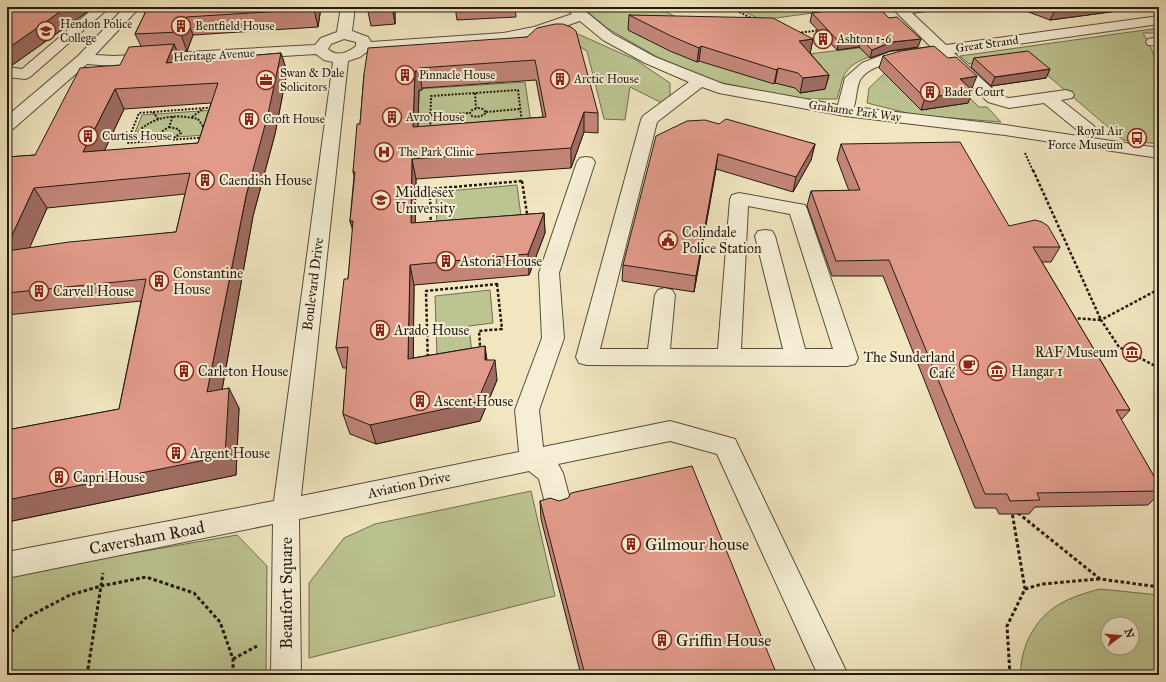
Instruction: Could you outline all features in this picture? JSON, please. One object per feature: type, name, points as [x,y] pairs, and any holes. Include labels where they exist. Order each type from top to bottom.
[{"type":"street","points":[[7,72],[25,74],[103,7]]},
{"type":"street","points":[[7,125],[83,59],[133,7]]},
{"type":"street","points":[[344,36],[348,7]]},
{"type":"street","points":[[900,8],[927,7]]},
{"type":"street","points":[[900,8],[994,99],[1009,103],[1066,95]]},
{"type":"street","points":[[364,47],[364,40],[344,36],[336,37],[325,42],[320,49],[322,53],[327,56],[341,57],[356,54],[364,47],[504,37],[537,32],[577,12]]},
{"type":"street","name":"Grahame Park Way","points":[[577,12],[608,37],[650,60],[719,88],[845,111],[1010,131],[1159,153]]},
{"type":"street","name":"Great Strand","points":[[845,111],[853,78],[867,66],[890,57],[1159,20]]},
{"type":"street","name":"Heritage Avenue","points":[[83,59],[121,60],[320,49]]},
{"type":"street","name":"Boulevard Drive","points":[[286,510],[341,57]]},
{"type":"street","points":[[700,81],[649,120],[587,357],[847,358],[798,209],[739,200],[729,357]]},
{"type":"street","points":[[1048,97],[1088,130]]},
{"type":"street","points":[[559,507],[550,473],[532,459],[527,410],[553,338],[549,273],[586,162]]},
{"type":"street","points":[[765,236],[796,358]]},
{"type":"street","points":[[658,357],[665,295]]},
{"type":"street","name":"Aviation Drive","points":[[286,510],[670,431],[726,446],[833,675]]},
{"type":"street","name":"Caversham Road","points":[[7,565],[286,510]]},
{"type":"street","name":"Beaufort Square","points":[[286,510],[286,675]]},
{"type":"path","points":[[730,7],[757,21]]},
{"type":"path","points":[[791,34],[823,30]]},
{"type":"path","points":[[518,90],[523,131],[430,137],[431,96],[475,93],[518,90]]},
{"type":"path","points":[[475,93],[476,108]]},
{"type":"path","points":[[127,143],[139,113],[218,107],[210,137]]},
{"type":"path","points":[[192,118],[204,108]]},
{"type":"path","points":[[470,113],[476,108],[484,109],[486,112]]},
{"type":"path","points":[[431,115],[470,113],[472,116],[477,117],[484,115],[486,112],[520,109]]},
{"type":"path","points":[[153,112],[159,120]]},
{"type":"path","points":[[127,143],[146,125],[173,116],[184,116],[198,119],[210,137]]},
{"type":"path","points":[[169,128],[173,116]]},
{"type":"path","points":[[477,117],[478,122]]},
{"type":"path","points":[[169,128],[178,129],[181,133],[175,138],[167,140],[159,137],[161,132],[169,128]]},
{"type":"path","points":[[478,128],[479,134]]},
{"type":"path","points":[[1010,131],[1026,154],[1101,320],[1119,346],[1159,368]]},
{"type":"path","points":[[127,143],[210,137]]},
{"type":"path","points":[[522,181],[529,227],[431,236],[430,189],[522,181]]},
{"type":"path","points":[[498,284],[502,329],[479,331],[481,360],[428,366],[426,291],[498,284]]},
{"type":"path","points":[[1065,318],[1101,320],[1159,288]]},
{"type":"path","points":[[1010,675],[1007,626],[1025,589],[1011,507],[1100,579]]},
{"type":"path","points":[[87,675],[108,545]]},
{"type":"path","points":[[7,636],[26,618],[70,595],[102,586],[146,577],[194,593],[220,622],[233,659],[233,675]]},
{"type":"path","points":[[1025,589],[1042,584],[1100,579],[1159,587]]},
{"type":"green space","points":[[582,7],[658,7],[747,57],[792,56],[916,41],[912,48],[876,55],[851,66],[844,75],[837,99],[801,99],[718,82],[657,57],[607,28]]},
{"type":"green space","points":[[736,7],[816,7],[820,12],[761,20]]},
{"type":"green space","points":[[1159,28],[1159,33],[1143,33],[1152,50],[1159,71],[1159,144],[1123,140],[1025,56],[969,64],[960,56]]},
{"type":"green space","points":[[578,34],[636,60],[670,83],[670,99],[662,103],[630,87],[625,120],[604,119],[587,51],[567,39]]},
{"type":"green space","points":[[890,68],[940,69],[979,107],[987,107],[1001,122],[915,115],[867,103],[869,88]]},
{"type":"green space","points":[[525,82],[533,136],[416,145],[417,89]]},
{"type":"green space","points":[[214,110],[206,135],[132,140],[142,115]]},
{"type":"green space","points":[[517,185],[522,224],[437,231],[436,192]]},
{"type":"green space","points":[[490,290],[493,323],[469,326],[472,354],[437,358],[435,296]]},
{"type":"green space","points":[[531,491],[555,596],[309,658],[309,583],[344,538],[375,524]]},
{"type":"green space","points":[[237,535],[267,566],[266,675],[7,675],[7,575]]},
{"type":"green space","points":[[1100,589],[1159,595],[1159,675],[1021,675],[1021,662],[1023,654],[1033,630],[1056,606],[1076,596]]},
{"type":"building","points":[[7,7],[67,7],[7,49]]},
{"type":"building","points":[[148,7],[314,7],[314,9],[186,17],[180,32],[135,34]]},
{"type":"building","points":[[823,7],[878,7],[889,18],[897,17],[921,39],[892,42],[872,50],[861,39],[839,42],[812,13],[827,11]]},
{"type":"building","points":[[1047,7],[1076,7],[1055,10]]},
{"type":"building","points":[[629,15],[773,18],[813,39],[799,41],[829,75],[803,78],[798,73],[778,68],[777,70],[701,46],[699,48]]},
{"type":"building","points":[[555,24],[563,24],[576,31],[598,113],[584,112],[571,148],[412,159],[411,223],[544,213],[528,254],[410,265],[408,359],[485,346],[485,360],[495,360],[477,402],[370,425],[343,414],[348,347],[336,348],[344,279],[348,279],[353,221],[350,221],[355,172],[353,172],[357,124],[360,124],[364,74],[368,48],[527,37],[537,28]],"holes":[[[535,60],[546,117],[413,127],[415,71],[419,71],[419,68]]]},
{"type":"building","points":[[174,44],[166,63],[281,53],[268,114],[246,196],[207,392],[229,388],[225,456],[7,500],[7,430],[119,409],[146,279],[7,293],[7,251],[69,242],[176,232],[190,173],[34,188],[7,246],[7,157],[35,155],[80,68],[120,65],[129,47]],"holes":[[[218,83],[198,143],[83,152],[115,89]]]},
{"type":"building","points":[[934,46],[948,58],[956,57],[977,76],[960,79],[973,91],[925,98],[883,56],[901,51]]},
{"type":"building","points":[[1028,51],[1050,69],[995,77],[974,58]]},
{"type":"building","name":"Colindale Police Station","points":[[726,119],[815,144],[796,177],[718,154],[696,276],[623,265],[656,136],[687,121],[705,120],[719,124]]},
{"type":"building","name":"Hangar 1","points":[[960,142],[1009,226],[1035,220],[1042,222],[1048,226],[1060,247],[1033,247],[1130,410],[1116,410],[1159,485],[1159,491],[1037,493],[1040,500],[1010,501],[1007,494],[985,494],[889,260],[836,261],[811,191],[860,190],[841,144]]},
{"type":"building","points":[[692,466],[777,675],[585,675],[540,501],[550,498],[559,501],[568,498],[571,493]]},
{"type":"place","name":"Bentfield House","points":[[181,26]]},
{"type":"place","name":"Hendon Police College","points":[[46,31]]},
{"type":"place","name":"Ashton 1-6","points":[[823,39]]},
{"type":"place","name":"Pinnacle House","points":[[405,75]]},
{"type":"place","name":"Arctic House","points":[[560,79]]},
{"type":"place","name":"Swan & Dale Solicitors","points":[[266,80]]},
{"type":"place","name":"Bader Court","points":[[930,92]]},
{"type":"place","name":"Avro House","points":[[392,117]]},
{"type":"place","name":"Croft House","points":[[249,119]]},
{"type":"place","name":"Curtiss House","points":[[88,136]]},
{"type":"place","name":"Royal Air Force Museum","points":[[1137,138]]},
{"type":"place","name":"The Park Clinic","points":[[384,152]]},
{"type":"place","name":"Caendish House","points":[[205,180]]},
{"type":"place","name":"Middlesex University","points":[[381,200]]},
{"type":"place","name":"Colindale Police Station","points":[[668,240]]},
{"type":"place","name":"Astoria House","points":[[446,261]]},
{"type":"place","name":"Constantine House","points":[[159,281]]},
{"type":"place","name":"Carvell House","points":[[39,291]]},
{"type":"place","name":"Arado House","points":[[380,330]]},
{"type":"place","name":"RAF Museum","points":[[1132,352]]},
{"type":"place","name":"The Sunderland Café","points":[[969,365]]},
{"type":"place","name":"Carleton House","points":[[184,371]]},
{"type":"place","name":"Hangar 1","points":[[997,371]]},
{"type":"place","name":"Ascent House","points":[[420,401]]},
{"type":"place","name":"Argent House","points":[[176,453]]},
{"type":"place","name":"Capri House","points":[[59,477]]},
{"type":"place","name":"Gilmour house","points":[[631,544]]},
{"type":"place","name":"Griffin House","points":[[662,640]]}]
